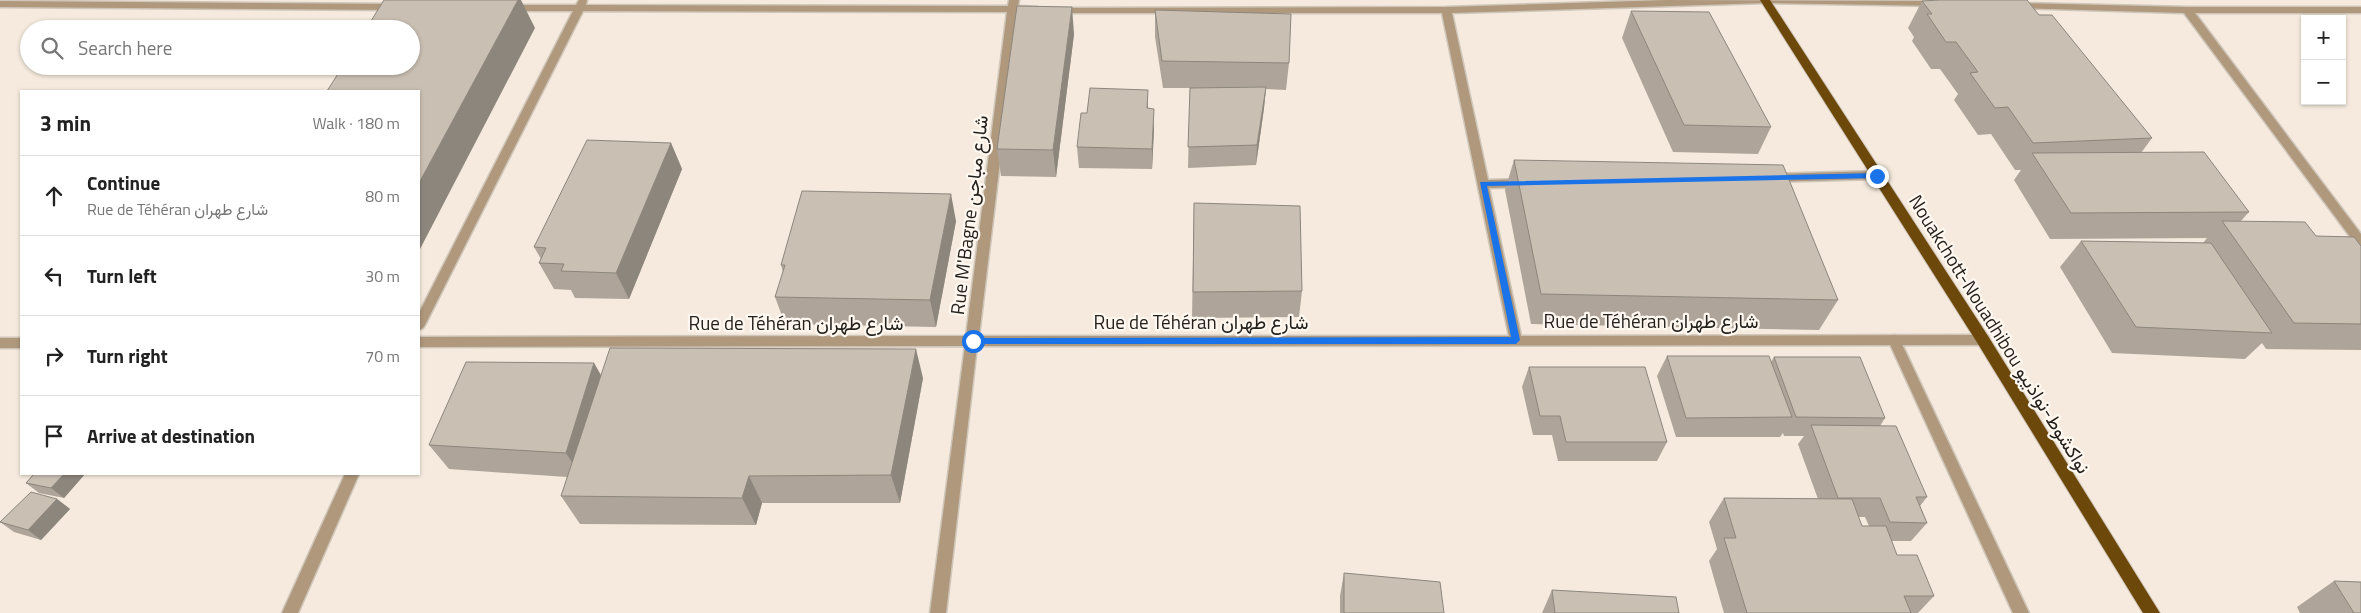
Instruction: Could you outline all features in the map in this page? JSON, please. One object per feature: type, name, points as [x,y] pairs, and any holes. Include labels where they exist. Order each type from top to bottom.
[{"type":"highway","name":"Nouakchott-Nouadhibou نواكشوط-نواذيبو","points":[[1765,0],[1983,340],[2152,613]]},
{"type":"street","points":[[500,8],[582,4],[1013,5],[1446,10],[1765,0],[1942,4]]},
{"type":"street","points":[[2250,0],[2256,10]]},
{"type":"street","points":[[0,4],[410,7]]},
{"type":"street","points":[[420,323],[582,4]]},
{"type":"street","name":"Rue M'Bagne شارع مباجن","points":[[938,613],[1013,5]]},
{"type":"street","points":[[2001,6],[2187,10],[2361,10]]},
{"type":"street","points":[[1446,10],[1516,340]]},
{"type":"street","points":[[2187,10],[2361,243]]},
{"type":"street","points":[[1759,178],[1877,176]]},
{"type":"street","points":[[1483,184],[1532,182]]},
{"type":"street","points":[[1894,340],[2021,613]]},
{"type":"street","name":"Rue de Téhéran شارع طهران","points":[[420,342],[1983,340]]},
{"type":"street","points":[[0,343],[20,343]]},
{"type":"street","points":[[290,613],[352,475]]},
{"type":"building","points":[[384,0],[518,0],[420,181],[420,90],[328,90],[337,75],[420,75],[420,20],[372,20]]},
{"type":"building","points":[[2027,0],[2039,15],[2052,15],[2152,138],[2033,143],[2008,107],[1995,108],[1970,73],[1978,72],[1956,42],[1946,42],[1927,14],[1932,14],[1922,1]]},
{"type":"building","points":[[1017,6],[1072,7],[1053,150],[997,149]]},
{"type":"building","points":[[1155,10],[1291,14],[1289,63],[1162,61]]},
{"type":"building","points":[[1631,11],[1709,12],[1771,127],[1684,125]]},
{"type":"building","points":[[1266,87],[1257,145],[1188,147],[1190,88]]},
{"type":"building","points":[[1090,88],[1148,90],[1147,108],[1154,109],[1152,149],[1077,147],[1081,113],[1087,113]]},
{"type":"building","points":[[587,140],[671,143],[616,273],[561,271],[564,264],[539,263],[546,248],[534,247]]},
{"type":"building","points":[[2204,152],[2249,212],[2071,213],[2032,153]]},
{"type":"building","points":[[1514,160],[1783,165],[1838,300],[1541,294]]},
{"type":"building","points":[[802,191],[951,194],[930,300],[775,297],[785,265],[781,265]]},
{"type":"building","points":[[1194,203],[1300,206],[1302,291],[1193,292]]},
{"type":"building","points":[[2222,221],[2305,222],[2316,236],[2354,237],[2361,246],[2361,324],[2294,323]]},
{"type":"building","points":[[2081,241],[2211,243],[2272,333],[2136,327]]},
{"type":"building","points":[[610,348],[916,349],[891,475],[749,476],[742,498],[561,496]]},
{"type":"building","points":[[1667,356],[1769,356],[1792,417],[1686,418]]},
{"type":"building","points":[[1774,357],[1860,357],[1885,418],[1796,417]]},
{"type":"building","points":[[466,362],[594,363],[566,453],[429,445]]},
{"type":"building","points":[[1529,367],[1645,367],[1667,442],[1566,442],[1560,416],[1540,416]]},
{"type":"building","points":[[1811,425],[1896,426],[1927,497],[1916,497],[1927,523],[1890,522],[1880,498],[1838,498]]},
{"type":"building","points":[[33,475],[63,475],[51,488],[26,483]]},
{"type":"building","points":[[31,492],[57,499],[28,530],[0,522]]},
{"type":"building","points":[[1724,498],[1852,499],[1862,526],[1886,526],[1897,555],[1917,555],[1934,596],[1904,596],[1911,613],[1747,613],[1724,538],[1736,538]]},
{"type":"building","points":[[1344,573],[1440,582],[1444,613],[1344,613]]},
{"type":"building","points":[[2334,581],[2361,582],[2361,613],[2354,613]]},
{"type":"building","points":[[1552,590],[1676,597],[1679,613],[1555,613]]},
{"type":"route","points":[[973,341],[1516,340],[1483,184],[1877,176]]}]
